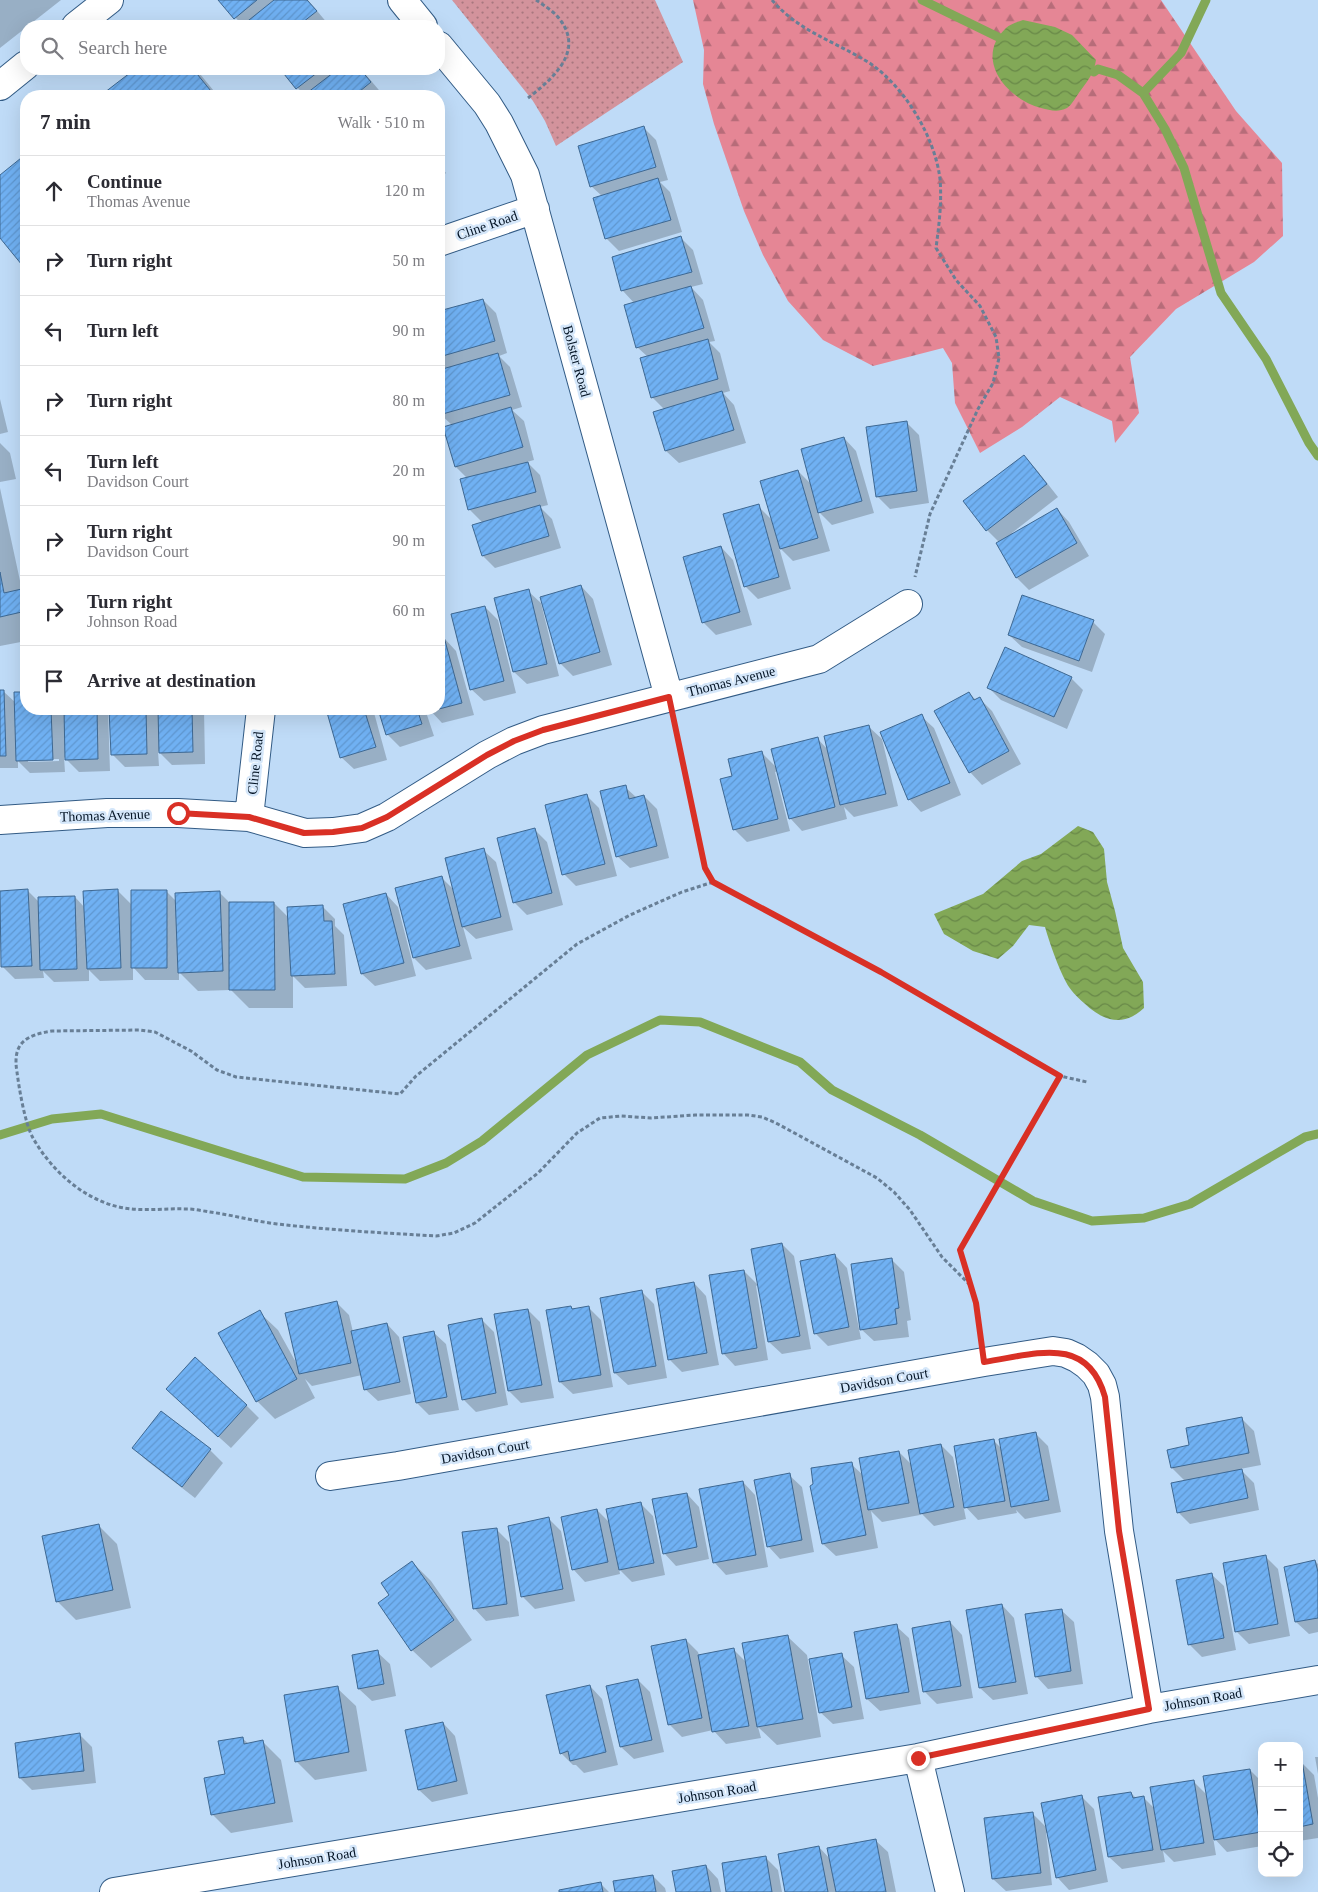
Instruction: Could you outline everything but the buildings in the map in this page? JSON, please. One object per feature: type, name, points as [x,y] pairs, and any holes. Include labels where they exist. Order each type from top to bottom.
[{"type":"street","points":[[84,20],[109,0]]},
{"type":"street","points":[[402,0],[418,20]]},
{"type":"street","name":"Bolster Road","points":[[445,53],[487,104],[500,123],[525,175],[669,697]]},
{"type":"street","points":[[0,86],[20,70]]},
{"type":"street","name":"Cline Road","points":[[445,240],[535,209]]},
{"type":"street","name":"Thomas Avenue","points":[[0,820],[107,813],[178,813],[249,817],[304,833],[362,828],[387,817],[487,755],[514,741],[543,730],[819,659],[908,604]]},
{"type":"street","name":"Cline Road","points":[[249,817],[260,715]]},
{"type":"street","name":"Davidson Court","points":[[330,1476],[398,1466],[984,1362],[1053,1351],[1066,1353],[1077,1358],[1096,1374],[1102,1385],[1105,1397],[1119,1531],[1149,1709]]},
{"type":"street","name":"Johnson Road","points":[[114,1892],[918,1758],[1149,1709],[1318,1680]]},
{"type":"street","points":[[918,1758],[950,1892]]},
{"type":"path","points":[[528,98],[548,82],[559,70],[566,59],[568,47],[567,34],[561,21],[554,13],[536,0]]},
{"type":"path","points":[[772,0],[783,13],[809,31],[871,64],[896,86],[915,110],[931,148],[940,178],[941,212],[936,248],[956,280],[980,306],[996,337],[999,358],[993,382],[974,418],[930,514],[908,604]]},
{"type":"path","points":[[669,697],[705,868],[713,882],[881,972],[1060,1076],[1087,1082]]},
{"type":"path","points":[[713,882],[682,892],[630,915],[577,944],[416,1076],[400,1094],[236,1077],[217,1070],[191,1052],[155,1032],[140,1030],[52,1031],[38,1033],[18,1047],[15,1060],[20,1093],[32,1137],[53,1165],[75,1186],[102,1202],[120,1207],[142,1210],[189,1208],[276,1224],[436,1236],[454,1233],[476,1223],[538,1173],[578,1134],[600,1118],[621,1116],[651,1118],[696,1115],[755,1116],[776,1123],[877,1178],[894,1192],[910,1210],[942,1257],[971,1286]]},
{"type":"path","points":[[984,1362],[976,1303],[960,1250],[1060,1076]]},
{"type":"shaded area","points":[[452,0],[655,0],[683,62],[556,146],[545,121],[533,101]]},
{"type":"green space","points":[[693,0],[1161,0],[1236,111],[1282,163],[1283,236],[1254,262],[1176,309],[1130,357],[1139,413],[1115,443],[1112,421],[1060,397],[1022,427],[980,453],[955,403],[952,363],[943,348],[873,366],[823,340],[788,301],[763,255],[744,211],[714,124],[703,84],[704,50]]},
{"type":"water","points":[[1023,20],[1055,27],[1072,35],[1096,60],[1089,79],[1067,108],[1054,111],[1028,103],[1006,87],[998,76],[994,65],[993,52],[997,40],[1008,27]]},
{"type":"water","points":[[1078,826],[1093,832],[1104,849],[1107,882],[1123,948],[1143,982],[1144,1008],[1136,1014],[1121,1020],[1113,1020],[1098,1014],[1074,993],[1060,969],[1045,927],[1029,925],[1013,946],[998,959],[973,951],[944,934],[934,914],[983,894],[1022,861],[1041,854]]},
{"type":"waterway","points":[[922,0],[998,37]]},
{"type":"waterway","points":[[1143,93],[1181,53],[1206,0]]},
{"type":"waterway","points":[[1094,72],[1098,69],[1118,75],[1143,93],[1165,129],[1184,168],[1221,293],[1266,359],[1309,443],[1318,456]]},
{"type":"waterway","points":[[0,1135],[52,1119],[101,1114],[303,1177],[405,1179],[446,1163],[482,1141],[587,1055],[660,1020],[700,1022],[800,1062],[832,1090],[920,1135],[1033,1201],[1092,1221],[1144,1218],[1190,1204],[1305,1137],[1318,1134]]},
{"type":"route","points":[[178,813],[249,817],[304,833],[362,828],[387,817],[487,755],[514,741],[543,730],[669,697],[705,868],[713,882],[881,972],[1060,1076],[960,1250],[976,1303],[984,1362],[1053,1351],[1066,1353],[1087,1365],[1096,1374],[1102,1385],[1105,1397],[1119,1531],[1149,1709],[918,1758]]}]
